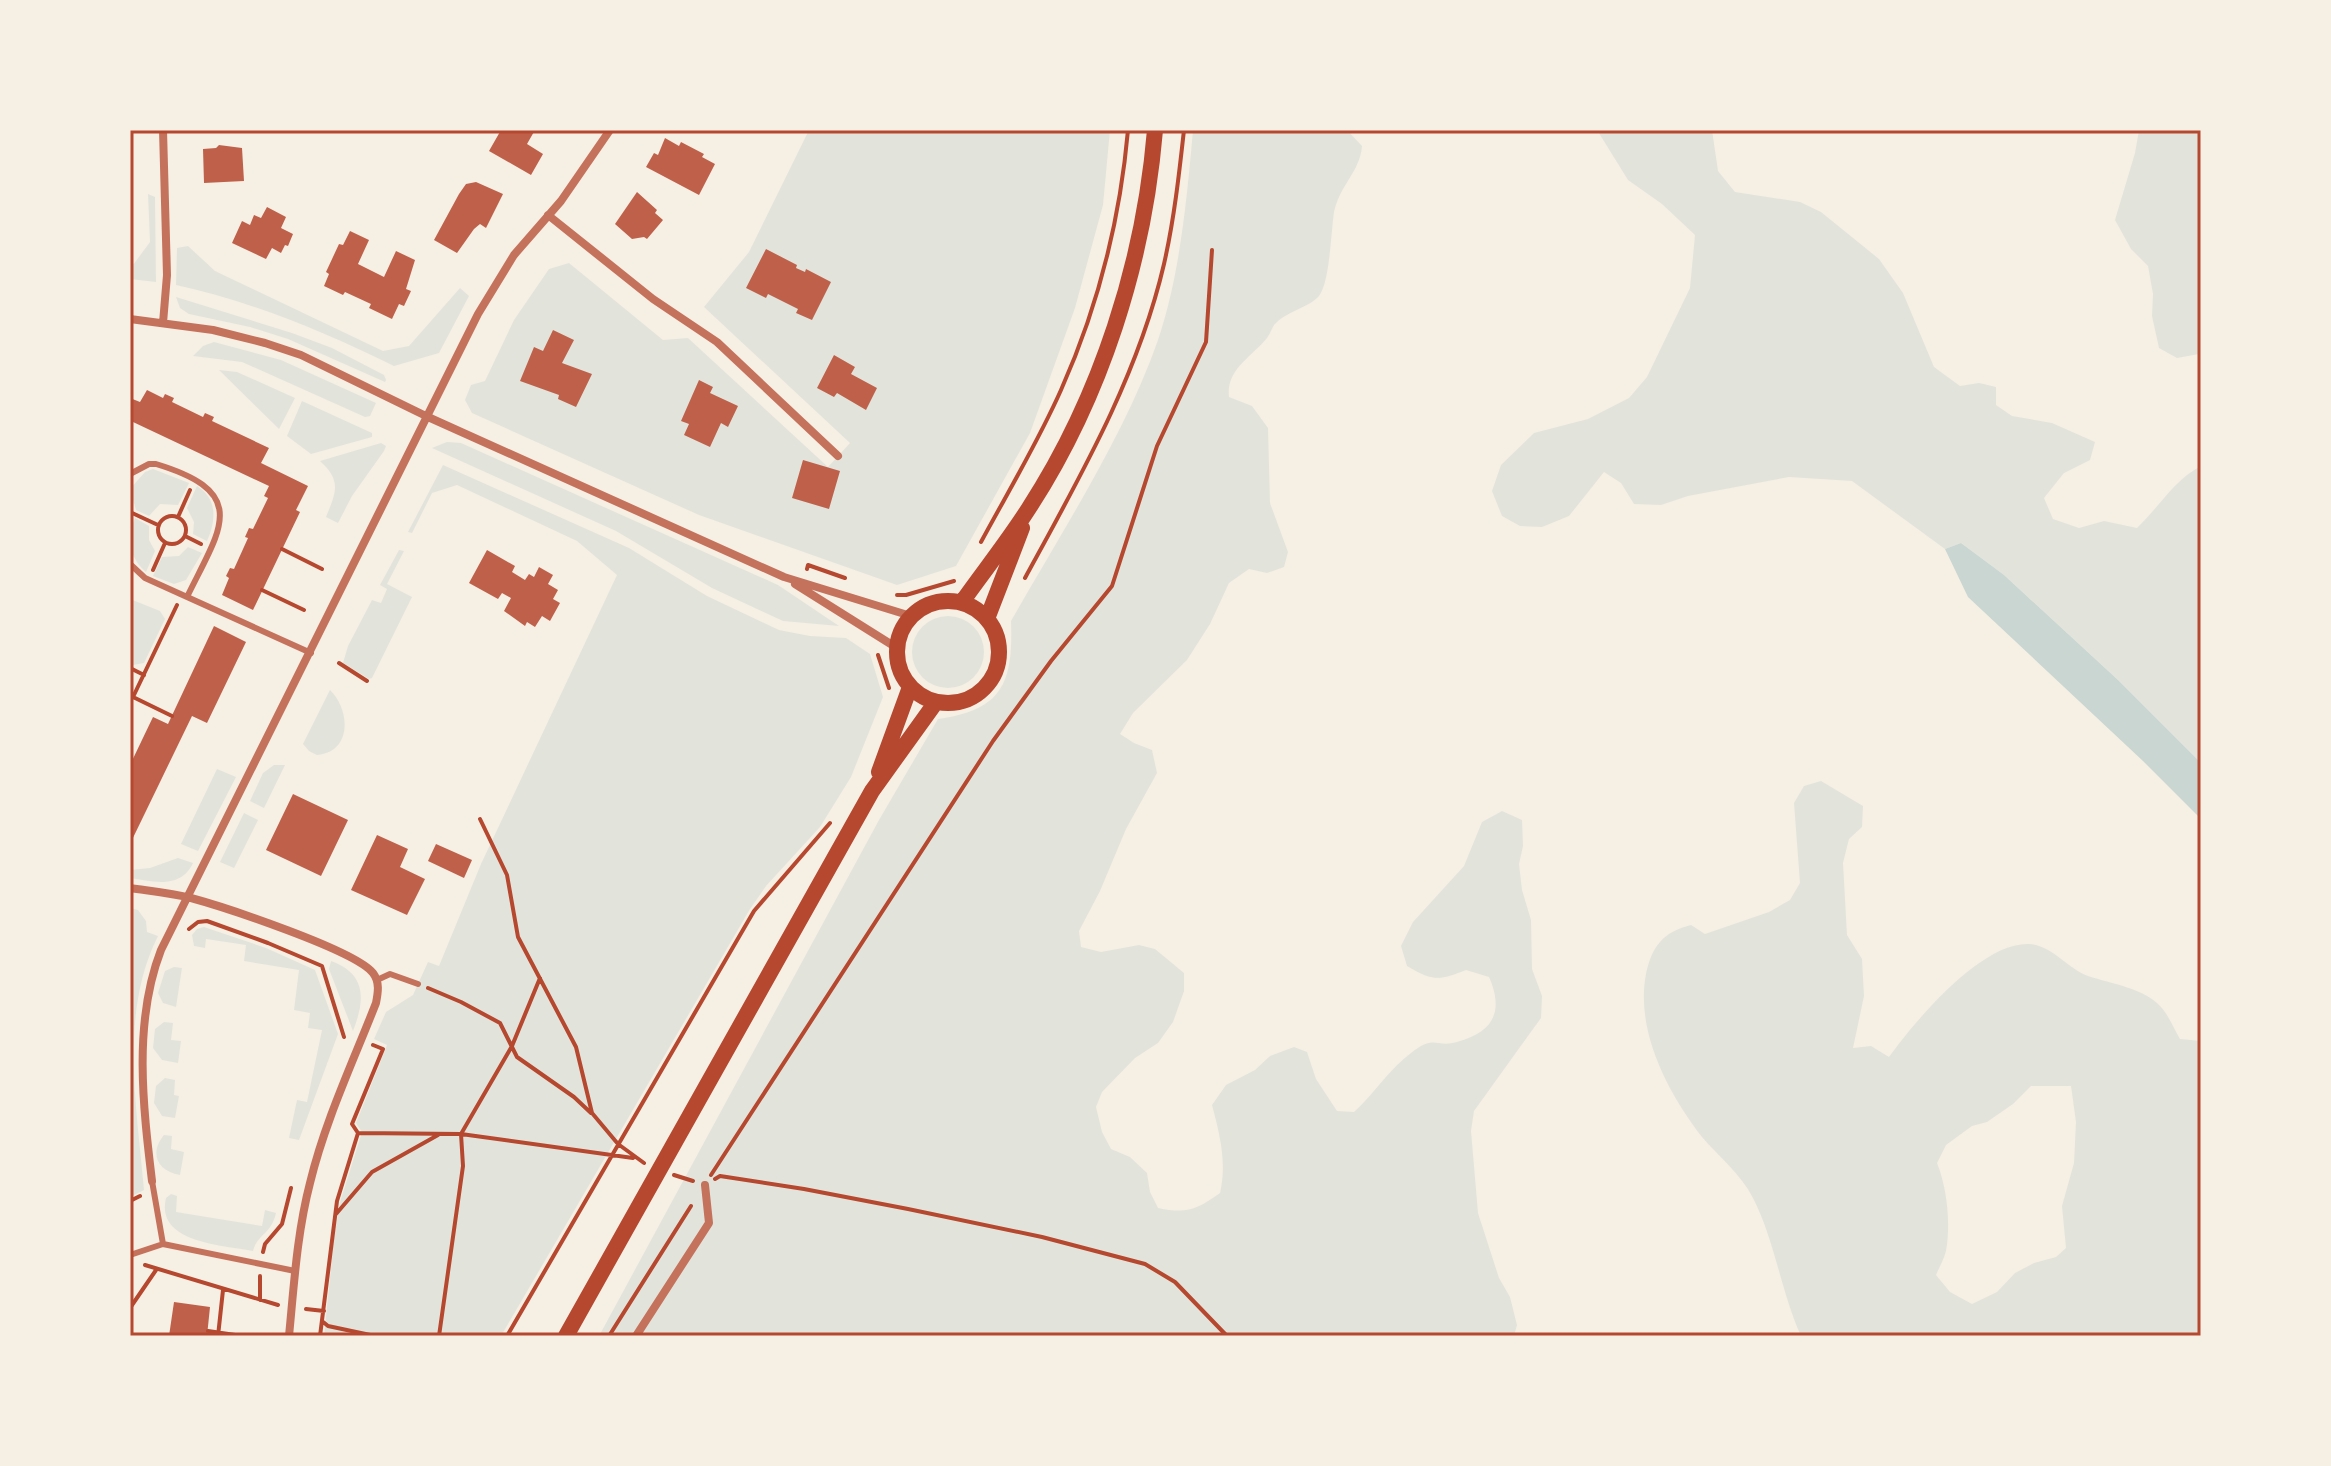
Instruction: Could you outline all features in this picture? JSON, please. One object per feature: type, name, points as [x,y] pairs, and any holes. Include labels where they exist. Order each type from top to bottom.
[{"type":"main road","points":[[987,619],[1030,507],[1085,402],[1116,319],[1133,265],[1145,209],[1155,130]]},
{"type":"main road","points":[[962,602],[1030,507]]},
{"type":"main road","points":[[962,602],[976,609],[995,631],[999,659],[987,685],[977,694],[964,701],[936,702],[910,687],[899,669],[899,636],[911,616],[929,604],[962,602]]},
{"type":"main road","points":[[872,791],[910,687]]},
{"type":"main road","points":[[566,1336],[872,791],[936,702]]},
{"type":"street","points":[[163,130],[167,275],[163,323]]},
{"type":"street","points":[[152,1181],[146,1119],[145,1010],[156,963],[491,290],[514,255],[583,172],[610,130]]},
{"type":"street","points":[[548,215],[653,299],[717,342],[838,456]]},
{"type":"street","points":[[130,319],[222,332],[292,352],[428,417],[784,577],[911,616]]},
{"type":"street","points":[[784,577],[897,648]]},
{"type":"street","points":[[130,888],[189,897],[242,914],[336,950],[361,963],[377,980],[376,1003],[310,1180],[295,1271],[289,1336]]},
{"type":"street","points":[[636,1336],[709,1223],[705,1185]]},
{"type":"lane","points":[[130,474],[141,467],[156,464],[206,486],[217,498],[221,521],[217,535],[184,596]]},
{"type":"lane","points":[[130,564],[148,580],[311,653]]},
{"type":"lane","points":[[377,980],[390,974],[418,984]]},
{"type":"lane","points":[[152,1181],[163,1244]]},
{"type":"lane","points":[[130,1255],[163,1244],[295,1271]]},
{"type":"path","points":[[976,550],[1039,434],[1079,346],[1112,238],[1128,130]]},
{"type":"path","points":[[609,1336],[993,741],[1051,661],[1112,586],[1157,446],[1206,342],[1212,250]]},
{"type":"path","points":[[178,517],[194,480]]},
{"type":"path","points":[[130,512],[158,525]]},
{"type":"path","points":[[169,516],[178,517],[184,523],[186,534],[175,545],[165,543],[157,532],[158,525],[169,516]]},
{"type":"path","points":[[148,580],[165,543]]},
{"type":"path","points":[[282,549],[322,569]]},
{"type":"path","points":[[871,604],[877,589],[906,595],[960,578]]},
{"type":"path","points":[[262,590],[304,610]]},
{"type":"path","points":[[172,716],[132,698],[184,596]]},
{"type":"path","points":[[877,652],[890,695]]},
{"type":"path","points":[[339,663],[367,681]]},
{"type":"path","points":[[130,668],[144,675]]},
{"type":"path","points":[[480,819],[507,875],[518,937],[576,1047],[592,1113]]},
{"type":"path","points":[[507,1336],[754,911],[833,819]]},
{"type":"path","points":[[186,936],[192,926],[207,921],[322,966],[345,1034],[340,1049]]},
{"type":"path","points":[[439,1336],[463,1166],[461,1134],[512,1046],[540,978]]},
{"type":"path","points":[[418,984],[500,1023],[517,1057],[574,1097],[636,1159],[659,1170],[705,1185],[720,1176],[804,1189],[1042,1237],[1145,1264],[1175,1282],[1227,1336]]},
{"type":"path","points":[[358,1133],[352,1124],[383,1049],[373,1044]]},
{"type":"path","points":[[358,1133],[461,1134],[636,1159]]},
{"type":"path","points":[[320,1336],[334,1215],[341,1182],[358,1133]]},
{"type":"path","points":[[334,1215],[372,1172],[440,1134]]},
{"type":"path","points":[[263,1254],[265,1244],[282,1224],[294,1177]]},
{"type":"path","points":[[141,1263],[280,1306]]},
{"type":"path","points":[[130,1308],[156,1270]]},
{"type":"path","points":[[219,1334],[223,1290]]},
{"type":"path","points":[[322,1321],[328,1326],[375,1336]]},
{"type":"path","points":[[208,1331],[242,1336]]},
{"type":"shaded area","points":[[809,130],[1110,130],[1103,205],[1075,308],[1030,433],[956,566],[897,585],[699,515],[472,413],[465,400],[471,385],[485,381],[514,320],[549,269],[569,263],[663,340],[688,338],[828,467],[850,443],[704,307],[749,252]]},
{"type":"shaded area","points":[[1193,130],[1347,130],[1362,146],[1358,163],[1334,212],[1323,289],[1310,303],[1275,324],[1267,338],[1241,364],[1229,387],[1229,397],[1252,406],[1268,428],[1270,503],[1288,552],[1284,567],[1267,573],[1249,569],[1229,583],[1210,624],[1187,660],[1133,713],[1120,734],[1152,750],[1157,773],[1126,829],[1079,931],[1081,947],[1101,952],[1139,945],[1155,949],[1184,973],[1184,991],[1173,1022],[1158,1043],[1135,1058],[1102,1092],[1096,1107],[1102,1132],[1111,1149],[1130,1157],[1147,1173],[1150,1192],[1158,1208],[1177,1211],[1191,1209],[1220,1193],[1223,1160],[1212,1105],[1226,1085],[1255,1070],[1270,1056],[1294,1047],[1307,1052],[1316,1079],[1337,1111],[1354,1112],[1403,1059],[1419,1047],[1430,1043],[1457,1042],[1480,1032],[1487,1026],[1495,1010],[1496,1000],[1489,977],[1466,970],[1442,978],[1423,974],[1407,966],[1401,946],[1413,922],[1464,866],[1482,822],[1502,811],[1522,820],[1523,846],[1519,864],[1522,890],[1531,920],[1532,969],[1542,996],[1541,1018],[1474,1111],[1471,1131],[1478,1213],[1499,1278],[1510,1297],[1517,1325],[1514,1336],[599,1336],[879,820],[938,719],[978,708],[991,700],[1000,689],[1010,660],[1011,621],[1110,447],[1158,340],[1177,263]]},
{"type":"shaded area","points":[[1597,130],[1712,130],[1718,171],[1735,192],[1800,202],[1821,212],[1879,259],[1903,293],[1934,367],[1960,386],[1979,383],[1996,387],[1996,405],[2012,416],[2052,423],[2095,442],[2090,460],[2064,473],[2044,498],[2053,519],[2079,528],[2104,521],[2137,528],[2175,486],[2201,466],[2201,763],[2118,680],[2004,575],[1961,543],[1945,549],[1852,481],[1789,477],[1688,496],[1661,505],[1634,504],[1621,483],[1604,472],[1569,516],[1542,527],[1520,526],[1502,516],[1492,491],[1501,465],[1534,433],[1588,419],[1629,398],[1647,377],[1690,288],[1695,235],[1662,204],[1628,180]]},
{"type":"shaded area","points":[[2139,130],[2201,130],[2199,354],[2177,358],[2159,348],[2152,316],[2153,294],[2148,266],[2131,249],[2115,220]]},
{"type":"shaded area","points":[[148,194],[155,197],[156,282],[130,279],[130,269],[150,242]]},
{"type":"shaded area","points":[[188,246],[215,271],[383,351],[409,346],[460,288],[469,296],[439,353],[394,366],[287,319],[176,285],[177,248]]},
{"type":"shaded area","points":[[176,297],[332,348],[384,375],[386,380],[288,339],[189,314],[180,308]]},
{"type":"shaded area","points":[[214,342],[281,360],[376,403],[370,416],[365,417],[242,362],[193,356],[203,346]]},
{"type":"shaded area","points":[[219,370],[237,372],[295,398],[279,429]]},
{"type":"shaded area","points":[[302,401],[372,433],[372,437],[311,454],[287,436]]},
{"type":"shaded area","points":[[447,442],[461,443],[778,585],[839,626],[783,621],[712,588],[616,531],[432,448]]},
{"type":"shaded area","points":[[381,443],[386,446],[384,451],[352,496],[338,523],[326,517],[335,487],[332,475],[320,461]]},
{"type":"shaded area","points":[[443,465],[629,548],[707,596],[779,630],[846,638],[870,654],[883,697],[851,777],[820,827],[766,886],[750,909],[501,1336],[324,1336],[340,1202],[362,1132],[356,1123],[387,1045],[374,1039],[386,1012],[413,995],[428,962],[439,966],[481,864],[617,575],[577,541],[457,485],[432,493],[412,533],[408,532]]},
{"type":"shaded area","points":[[153,469],[189,483],[178,505],[160,504],[149,516],[136,510],[130,489],[145,472]]},
{"type":"shaded area","points":[[197,486],[212,504],[212,526],[207,541],[193,534],[194,522],[187,508]]},
{"type":"shaded area","points":[[135,518],[149,526],[149,540],[155,551],[146,572],[136,560],[131,547]]},
{"type":"shaded area","points":[[1961,543],[2004,575],[2118,680],[2201,763],[2201,819],[1968,597],[1945,549]]},
{"type":"shaded area","points":[[188,547],[202,553],[186,580],[174,584],[153,576],[162,557],[179,556]]},
{"type":"shaded area","points":[[399,550],[404,551],[387,584],[412,597],[369,679],[343,663],[348,646],[372,600],[381,603],[387,589],[380,585]]},
{"type":"shaded area","points":[[130,599],[160,611],[165,619],[144,663],[133,665],[130,670]]},
{"type":"shaded area","points":[[948,616],[974,626],[984,652],[974,678],[948,688],[922,678],[912,652],[922,626]]},
{"type":"shaded area","points":[[330,690],[337,698],[344,718],[342,738],[329,752],[317,755],[303,744]]},
{"type":"shaded area","points":[[274,765],[285,765],[264,808],[250,801],[263,773]]},
{"type":"shaded area","points":[[217,769],[236,777],[198,851],[181,844]]},
{"type":"shaded area","points":[[1821,781],[1863,806],[1862,827],[1849,839],[1843,863],[1847,935],[1862,959],[1864,996],[1853,1048],[1871,1046],[1889,1057],[1932,1005],[1970,969],[2010,947],[2029,944],[2045,948],[2088,976],[2146,995],[2164,1011],[2180,1039],[2201,1041],[2201,1336],[1801,1336],[1753,1198],[1736,1173],[1689,1120],[1666,1081],[1650,1039],[1644,996],[1652,956],[1666,936],[1691,925],[1705,934],[1769,912],[1790,900],[1800,883],[1794,803],[1804,786]],"holes":[[[2031,1086],[2071,1086],[2076,1122],[2074,1163],[2062,1206],[2066,1248],[2056,1257],[2034,1263],[2015,1273],[1997,1292],[1972,1304],[1950,1292],[1936,1275],[1946,1251],[1948,1229],[1946,1194],[1937,1163],[1946,1145],[1972,1126],[1987,1122],[2013,1104]]]},
{"type":"shaded area","points":[[244,813],[258,820],[234,868],[220,862]]},
{"type":"shaded area","points":[[178,858],[193,863],[188,871],[174,880],[157,882],[130,878],[130,870],[150,868]]},
{"type":"shaded area","points":[[130,908],[138,910],[146,921],[147,932],[158,936],[138,997],[135,1094],[144,1190],[130,1197]]},
{"type":"shaded area","points":[[204,927],[266,948],[315,970],[338,1034],[299,1140],[289,1138],[297,1100],[307,1102],[322,1030],[308,1028],[310,1013],[294,1010],[299,970],[244,961],[246,945],[206,939],[205,948],[194,946],[192,935]]},
{"type":"shaded area","points":[[331,961],[351,973],[360,989],[360,1009],[353,1031],[329,969]]},
{"type":"shaded area","points":[[182,968],[176,1007],[163,1003],[158,993],[165,971]]},
{"type":"shaded area","points":[[164,1022],[173,1023],[171,1040],[181,1041],[178,1063],[162,1060],[153,1048],[155,1029]]},
{"type":"shaded area","points":[[165,1078],[175,1080],[174,1095],[179,1096],[175,1118],[162,1116],[154,1103],[156,1086]]},
{"type":"shaded area","points":[[164,1135],[172,1136],[171,1149],[184,1152],[180,1175],[166,1170],[156,1155]]},
{"type":"shaded area","points":[[171,1194],[177,1196],[176,1212],[262,1226],[265,1210],[276,1213],[271,1226],[253,1251],[225,1247],[194,1239],[171,1224],[165,1213],[166,1198]]},
{"type":"building","points":[[501,130],[535,130],[527,144],[543,154],[531,175],[489,151]]},
{"type":"building","points":[[665,138],[679,146],[681,142],[704,154],[702,157],[715,164],[699,195],[646,167],[654,153],[658,155]]},
{"type":"building","points":[[219,145],[242,148],[244,181],[204,183],[203,149]]},
{"type":"building","points":[[476,182],[503,194],[486,228],[480,224],[474,229],[457,253],[434,240],[466,184]]},
{"type":"building","points":[[637,192],[657,210],[655,213],[663,220],[647,239],[632,239],[615,224]]},
{"type":"building","points":[[267,207],[286,217],[281,228],[293,234],[281,253],[272,248],[266,259],[232,243],[242,221],[250,225],[254,215],[261,218]]},
{"type":"building","points":[[350,231],[369,240],[358,264],[384,277],[396,251],[415,260],[406,289],[411,291],[404,306],[399,304],[392,319],[369,308],[371,304],[324,286],[329,274],[326,272],[339,244],[343,245]]},
{"type":"building","points":[[766,249],[797,265],[796,268],[805,272],[806,269],[831,282],[812,320],[768,294],[766,298],[746,288]]},
{"type":"building","points":[[553,330],[574,340],[562,363],[592,374],[576,407],[558,399],[559,395],[520,381],[534,347],[543,351]]},
{"type":"building","points":[[834,355],[855,367],[851,374],[877,388],[866,410],[837,393],[834,397],[817,388]]},
{"type":"building","points":[[699,380],[713,387],[710,393],[738,406],[728,427],[721,423],[710,447],[684,435],[689,424],[681,421]]},
{"type":"building","points":[[147,390],[163,398],[165,394],[174,398],[172,402],[203,417],[205,413],[214,417],[212,421],[269,448],[261,463],[308,486],[296,510],[300,512],[253,610],[222,595],[229,578],[226,576],[230,568],[234,569],[248,538],[245,537],[249,528],[253,529],[268,498],[264,496],[269,486],[133,422],[130,428],[130,398],[140,402]]},
{"type":"building","points":[[803,460],[840,471],[829,509],[792,498]]},
{"type":"building","points":[[487,550],[515,566],[512,572],[525,580],[529,574],[534,577],[539,567],[553,575],[548,584],[558,590],[553,599],[560,603],[550,621],[542,616],[535,627],[527,622],[525,626],[504,611],[511,598],[502,593],[498,599],[469,583]]},
{"type":"building","points":[[214,626],[246,642],[207,723],[192,716],[130,844],[130,765],[153,717],[168,724]]},
{"type":"building","points":[[293,794],[348,820],[321,876],[266,850]]},
{"type":"building","points":[[377,835],[408,849],[400,867],[425,879],[407,915],[351,890]]},
{"type":"building","points":[[436,844],[472,860],[464,878],[428,861]]},
{"type":"building","points":[[174,1302],[210,1307],[207,1336],[169,1336]]}]
